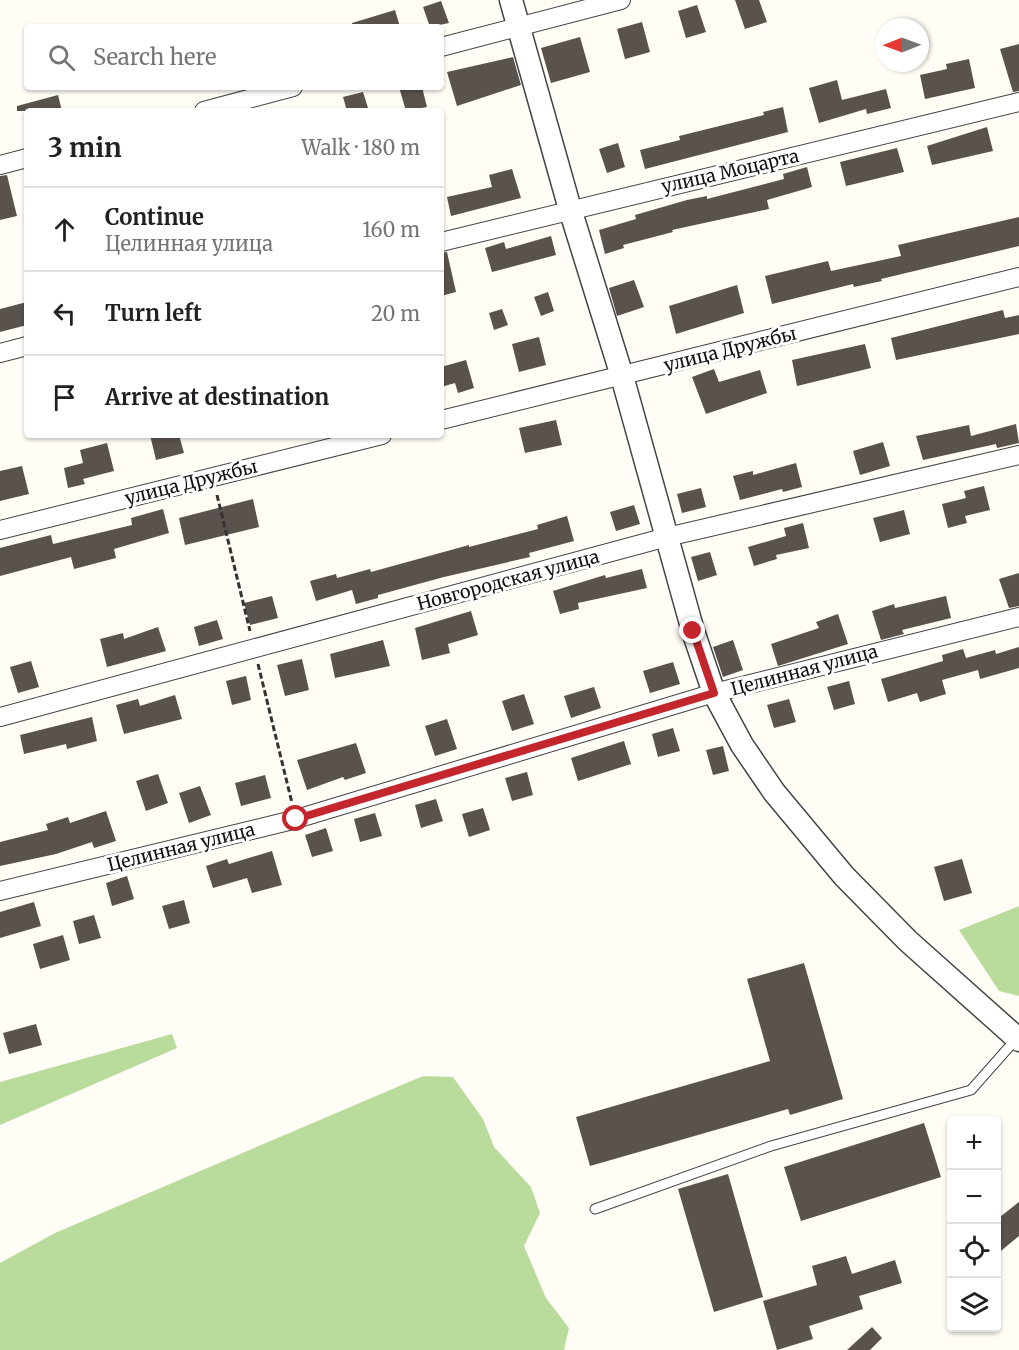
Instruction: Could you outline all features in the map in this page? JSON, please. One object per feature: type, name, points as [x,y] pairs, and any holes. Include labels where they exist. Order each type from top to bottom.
[{"type":"street","points":[[512,0],[570,209],[622,376],[714,693],[742,744],[774,792],[844,876],[908,941],[1018,1039]]},
{"type":"street","points":[[444,46],[621,0]]},
{"type":"street","points":[[215,108],[282,90]]},
{"type":"street","name":"улица Моцарта","points":[[444,241],[1019,102]]},
{"type":"street","points":[[0,165],[24,159]]},
{"type":"street","name":"улица Дружбы","points":[[444,419],[1019,278]]},
{"type":"street","points":[[0,353],[24,347]]},
{"type":"street","name":"улица Дружбы","points":[[0,530],[370,438]]},
{"type":"street","name":"Новгородская улица","points":[[0,717],[667,537],[1019,455]]},
{"type":"street","name":"Целинная улица","points":[[0,891],[293,820],[714,693],[1019,617]]},
{"type":"lane","points":[[595,1209],[771,1146],[971,1090],[1018,1039]]},
{"type":"green space","points":[[1019,906],[1019,996],[999,991],[959,930]]},
{"type":"green space","points":[[172,1034],[177,1048],[0,1125],[0,1082]]},
{"type":"green space","points":[[423,1076],[453,1077],[483,1119],[494,1147],[531,1187],[540,1213],[524,1246],[546,1298],[569,1328],[564,1350],[0,1350],[0,1263],[55,1233]]},
{"type":"building","points":[[735,0],[759,0],[767,22],[745,29]]},
{"type":"building","points":[[441,1],[449,23],[429,24],[423,7]]},
{"type":"building","points":[[697,5],[706,32],[686,38],[678,11]]},
{"type":"building","points":[[395,10],[399,24],[352,24]]},
{"type":"building","points":[[642,22],[650,52],[625,59],[617,29]]},
{"type":"building","points":[[580,37],[590,72],[551,83],[541,48]]},
{"type":"building","points":[[1019,44],[1019,91],[1013,92],[1000,49]]},
{"type":"building","points":[[513,57],[521,85],[457,106],[447,72]]},
{"type":"building","points":[[969,59],[975,88],[925,99],[920,75],[947,69],[946,64]]},
{"type":"building","points":[[837,80],[842,100],[886,89],[891,108],[867,114],[866,109],[819,123],[809,88]]},
{"type":"building","points":[[400,90],[423,90],[427,107],[405,108]]},
{"type":"building","points":[[363,92],[368,108],[346,108],[343,97]]},
{"type":"building","points":[[58,95],[61,108],[24,108],[24,111],[17,111],[17,106]]},
{"type":"building","points":[[783,107],[788,132],[645,169],[640,150],[680,140],[679,136],[764,115],[763,112]]},
{"type":"building","points":[[987,127],[993,151],[932,165],[927,146]]},
{"type":"building","points":[[618,143],[625,167],[607,173],[599,149]]},
{"type":"building","points":[[897,148],[904,172],[846,186],[840,162]]},
{"type":"building","points":[[807,167],[812,187],[767,200],[769,209],[672,230],[673,232],[623,245],[624,248],[605,254],[599,230],[636,219],[635,215],[687,200],[707,196],[707,199],[784,179],[783,174]]},
{"type":"building","points":[[512,169],[521,198],[451,216],[447,197],[492,187],[489,175]]},
{"type":"building","points":[[7,175],[17,216],[0,220],[0,176]]},
{"type":"building","points":[[1019,217],[1019,246],[881,279],[882,281],[854,287],[853,284],[772,304],[765,276],[828,261],[831,271],[901,256],[898,245]]},
{"type":"building","points":[[551,236],[556,255],[492,272],[485,248],[504,242],[506,249]]},
{"type":"building","points":[[444,252],[447,252],[456,292],[444,295]]},
{"type":"building","points":[[634,280],[644,307],[617,316],[609,288]]},
{"type":"building","points":[[737,285],[744,313],[676,334],[669,306]]},
{"type":"building","points":[[548,292],[554,311],[541,316],[534,297]]},
{"type":"building","points":[[24,303],[24,326],[0,332],[0,309]]},
{"type":"building","points":[[502,309],[508,325],[494,330],[489,313]]},
{"type":"building","points":[[1003,310],[1005,318],[1019,315],[1019,334],[896,360],[891,338]]},
{"type":"building","points":[[539,337],[546,365],[519,372],[512,344]]},
{"type":"building","points":[[865,344],[871,368],[797,386],[792,360]]},
{"type":"building","points":[[466,360],[474,388],[458,393],[455,383],[444,386],[444,366]]},
{"type":"building","points":[[714,369],[719,382],[760,370],[767,393],[706,414],[692,377]]},
{"type":"building","points":[[556,420],[562,445],[525,453],[519,428]]},
{"type":"building","points":[[1016,424],[1019,443],[997,448],[996,444],[923,460],[916,436],[969,425],[971,436]]},
{"type":"building","points":[[151,438],[180,438],[184,453],[156,460]]},
{"type":"building","points":[[883,442],[890,466],[860,475],[853,451]]},
{"type":"building","points":[[107,443],[114,471],[83,479],[85,484],[68,488],[64,468],[83,463],[80,450]]},
{"type":"building","points":[[796,463],[802,487],[783,492],[782,489],[740,500],[733,476],[753,471],[753,475]]},
{"type":"building","points":[[22,466],[29,494],[0,501],[0,471]]},
{"type":"building","points":[[984,486],[990,510],[965,516],[967,523],[948,528],[942,504],[966,498],[964,491]]},
{"type":"building","points":[[701,488],[706,507],[682,513],[677,494]]},
{"type":"building","points":[[253,499],[259,527],[185,545],[179,518]]},
{"type":"building","points":[[634,505],[640,524],[616,531],[610,512]]},
{"type":"building","points":[[163,509],[169,533],[114,549],[116,558],[74,569],[71,557],[0,576],[0,548],[51,535],[53,544],[132,525],[131,518]]},
{"type":"building","points":[[904,510],[910,534],[880,542],[873,518]]},
{"type":"building","points":[[567,516],[574,541],[529,553],[530,557],[444,577],[378,595],[378,598],[356,604],[352,590],[316,601],[310,581],[336,574],[337,578],[370,569],[371,572],[538,529],[537,525]]},
{"type":"building","points":[[803,523],[809,548],[776,555],[777,559],[754,566],[748,547],[786,536],[784,528]]},
{"type":"building","points":[[710,552],[717,575],[698,581],[691,557]]},
{"type":"building","points":[[642,569],[647,588],[578,603],[579,609],[560,614],[553,591],[605,575],[606,578]]},
{"type":"building","points":[[1019,573],[1019,606],[1009,608],[999,579]]},
{"type":"building","points":[[272,596],[278,618],[250,625],[244,603]]},
{"type":"building","points":[[946,596],[951,618],[902,630],[904,634],[881,640],[872,611],[894,604],[895,608]]},
{"type":"building","points":[[471,611],[478,635],[448,644],[450,653],[422,660],[415,628]]},
{"type":"building","points":[[838,614],[848,644],[778,666],[771,644],[819,628],[816,622]]},
{"type":"building","points":[[217,620],[223,639],[199,646],[194,627]]},
{"type":"building","points":[[158,627],[166,651],[107,667],[100,639],[123,633],[124,639]]},
{"type":"building","points":[[383,640],[390,666],[335,678],[330,654]]},
{"type":"building","points":[[733,640],[743,670],[723,677],[713,647]]},
{"type":"building","points":[[1019,647],[1019,668],[980,679],[978,670],[942,680],[946,694],[920,702],[917,693],[888,702],[881,679],[943,661],[942,655],[963,649],[966,658],[995,650],[996,654]]},
{"type":"building","points":[[302,659],[309,690],[285,696],[277,665]]},
{"type":"building","points":[[31,661],[39,687],[18,693],[10,667]]},
{"type":"building","points":[[673,662],[680,684],[650,693],[643,671]]},
{"type":"building","points":[[246,676],[251,700],[232,705],[226,681]]},
{"type":"building","points":[[849,681],[855,704],[834,710],[827,687]]},
{"type":"building","points":[[594,687],[601,708],[571,718],[564,696]]},
{"type":"building","points":[[524,694],[534,724],[512,731],[502,701]]},
{"type":"building","points":[[175,695],[182,719],[124,734],[116,705],[138,699],[140,706]]},
{"type":"building","points":[[789,699],[796,722],[774,728],[767,705]]},
{"type":"building","points":[[92,717],[97,741],[67,749],[66,744],[24,754],[20,735]]},
{"type":"building","points":[[447,719],[457,749],[435,756],[425,726]]},
{"type":"building","points":[[673,728],[680,751],[658,757],[652,734]]},
{"type":"building","points":[[624,741],[631,764],[578,781],[571,758]]},
{"type":"building","points":[[356,743],[366,773],[345,780],[343,777],[307,790],[297,760]]},
{"type":"building","points":[[723,746],[729,771],[713,775],[706,750]]},
{"type":"building","points":[[527,772],[533,795],[512,801],[505,778]]},
{"type":"building","points":[[158,774],[168,803],[146,811],[136,781]]},
{"type":"building","points":[[265,775],[271,798],[241,806],[235,783]]},
{"type":"building","points":[[200,786],[211,815],[189,823],[179,793]]},
{"type":"building","points":[[436,799],[443,821],[421,828],[415,805]]},
{"type":"building","points":[[483,808],[490,830],[469,837],[462,814]]},
{"type":"building","points":[[106,811],[116,841],[94,848],[92,842],[56,854],[0,866],[0,842],[48,830],[46,824],[68,817],[70,823]]},
{"type":"building","points":[[375,813],[382,836],[360,842],[354,819]]},
{"type":"building","points":[[326,828],[333,851],[312,857],[305,835]]},
{"type":"building","points":[[272,851],[282,885],[252,893],[247,878],[213,888],[206,866],[227,859],[229,864]]},
{"type":"building","points":[[962,859],[972,893],[944,901],[934,867]]},
{"type":"building","points":[[127,876],[134,899],[112,906],[106,883]]},
{"type":"building","points":[[184,900],[190,923],[169,929],[162,906]]},
{"type":"building","points":[[34,902],[41,926],[0,938],[0,912]]},
{"type":"building","points":[[94,915],[101,938],[79,944],[73,921]]},
{"type":"building","points":[[63,935],[70,960],[40,969],[33,944]]},
{"type":"building","points":[[804,963],[843,1099],[790,1115],[788,1109],[590,1166],[576,1117],[770,1061],[747,979]]},
{"type":"building","points":[[36,1024],[42,1045],[9,1054],[3,1033]]},
{"type":"building","points":[[924,1123],[941,1177],[801,1221],[784,1167]]},
{"type":"building","points":[[728,1174],[763,1297],[714,1312],[678,1189]]},
{"type":"building","points":[[1019,1202],[1019,1236],[1001,1251],[1001,1224],[1001,1216]]},
{"type":"building","points":[[846,1256],[852,1274],[895,1260],[902,1283],[859,1296],[863,1309],[809,1326],[813,1339],[777,1350],[763,1301],[817,1285],[812,1266]]},
{"type":"building","points":[[872,1327],[882,1338],[870,1350],[847,1350]]},
{"type":"route","points":[[296,819],[714,693],[693,631]]}]
